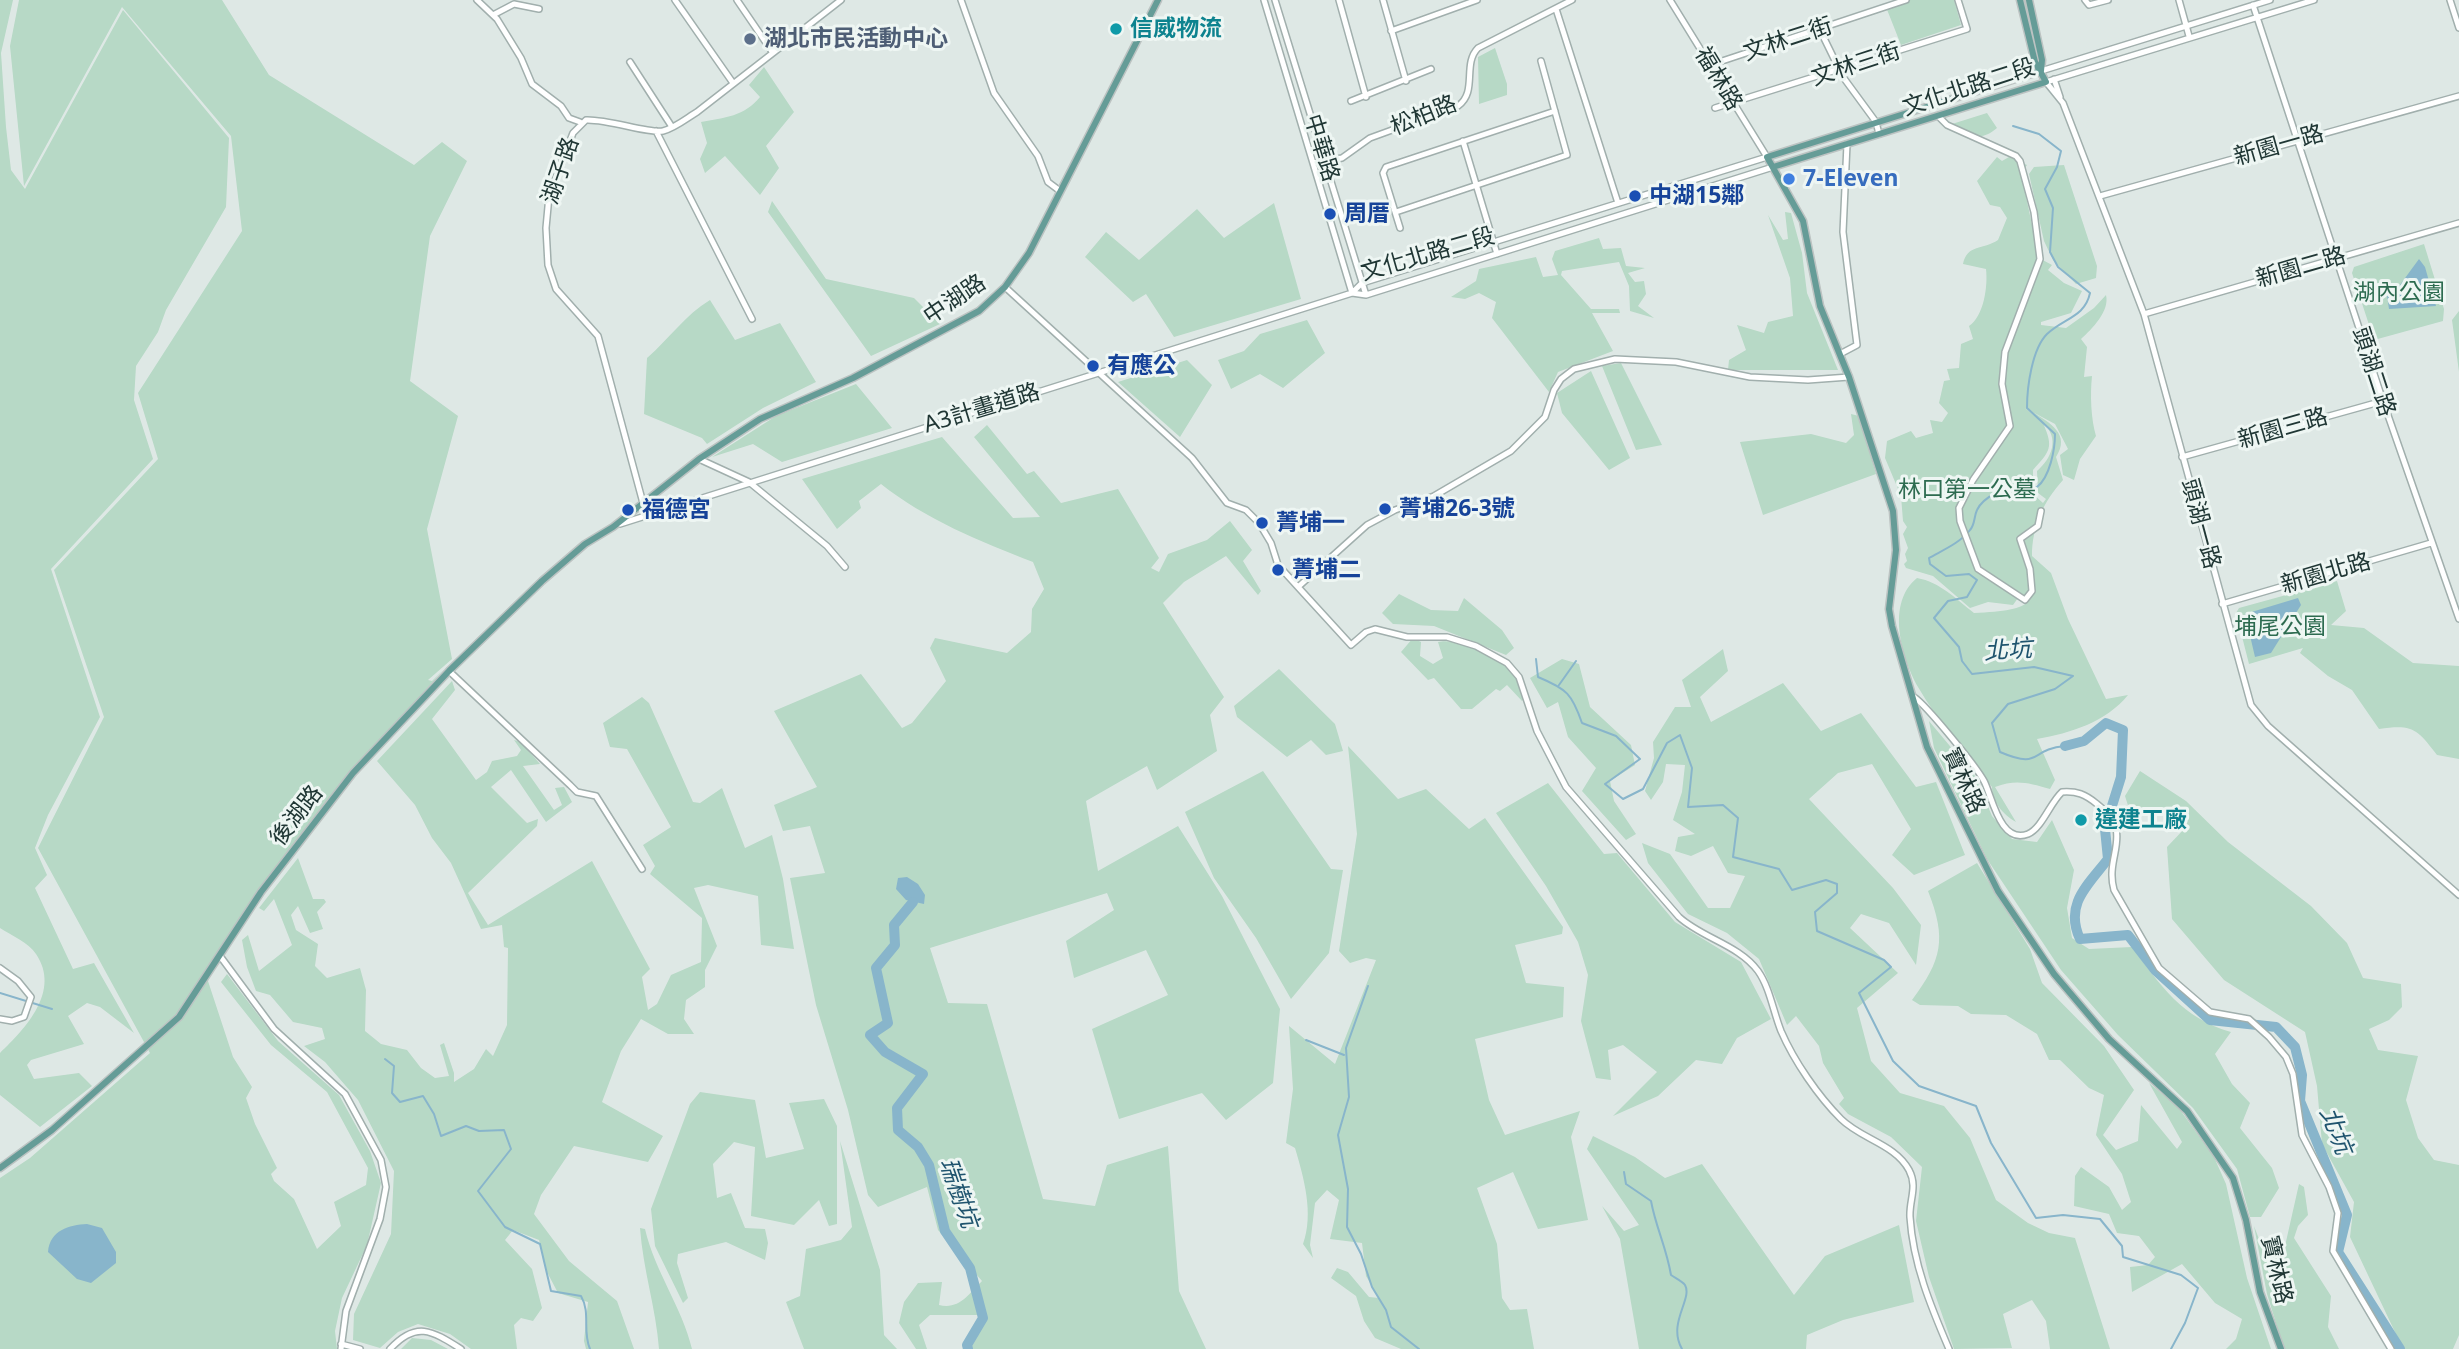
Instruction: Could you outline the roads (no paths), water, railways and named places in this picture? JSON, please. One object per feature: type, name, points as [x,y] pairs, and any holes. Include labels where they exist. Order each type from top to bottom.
[{"type":"main road","name":"中湖路","points":[[643,503],[699,459],[774,411],[853,378],[959,323],[1005,287],[1029,253],[1158,0]]},
{"type":"main road","points":[[2020,0],[2035,62],[2050,81]]},
{"type":"main road","points":[[2029,0],[2042,60],[2041,71]]},
{"type":"main road","name":"文化北路二段","points":[[1767,157],[2041,71]]},
{"type":"main road","name":"文化北路二段","points":[[1773,167],[2050,81]]},
{"type":"main road","name":"寶林路","points":[[1767,157],[1803,221],[1815,291],[1849,377],[1893,511],[1896,550],[1889,609],[1894,638],[1932,758],[1978,852],[2014,916],[2054,974],[2109,1039],[2187,1111],[2233,1178],[2246,1220],[2260,1292],[2281,1349]]},
{"type":"main road","name":"後湖路","points":[[0,1168],[52,1130],[168,1030],[190,1004],[261,892],[335,795],[449,671],[570,556],[643,503]]},
{"type":"street","points":[[477,0],[493,15],[521,58],[532,84],[561,106],[569,118],[580,122]]},
{"type":"street","points":[[675,0],[733,83]]},
{"type":"street","points":[[737,0],[773,53]]},
{"type":"street","name":"湖子路","points":[[643,503],[598,337],[556,289],[548,265],[546,228],[549,197],[563,157],[580,122],[613,121],[656,131],[672,127],[841,0]]},
{"type":"street","points":[[961,0],[994,93],[1038,156],[1048,182],[1060,191]]},
{"type":"street","name":"中華路","points":[[1264,0],[1352,293]]},
{"type":"street","name":"中華路","points":[[1275,0],[1366,295]]},
{"type":"street","points":[[1383,0],[1406,81]]},
{"type":"street","points":[[1391,31],[1477,0]]},
{"type":"street","name":"松柏路","points":[[1313,163],[1342,158],[1370,138],[1458,106],[1468,96],[1471,57],[1478,48],[1572,0]]},
{"type":"street","name":"福林路","points":[[1671,0],[1767,157]]},
{"type":"street","name":"文林二街","points":[[1710,65],[1906,0]]},
{"type":"street","name":"文林三街","points":[[1715,108],[1967,29],[1958,0]]},
{"type":"street","points":[[2085,0],[2089,5],[2108,0]]},
{"type":"street","points":[[2179,0],[2189,36]]},
{"type":"street","name":"文化北路二段","points":[[2041,71],[2270,0]]},
{"type":"street","name":"文化北路二段","points":[[2050,81],[2189,36],[2314,0]]},
{"type":"street","points":[[2450,0],[2459,28]]},
{"type":"street","points":[[1341,1],[1366,97]]},
{"type":"street","points":[[493,15],[514,4],[540,9]]},
{"type":"street","name":"頭湖二路","points":[[2253,5],[2383,401],[2459,619]]},
{"type":"street","points":[[1556,9],[1618,203]]},
{"type":"street","points":[[1820,30],[1840,71],[1876,122],[1879,134]]},
{"type":"street","points":[[1396,212],[1565,157],[1568,153],[1541,61]]},
{"type":"street","points":[[630,62],[672,127]]},
{"type":"street","points":[[1351,102],[1431,69]]},
{"type":"street","name":"頭湖一路","points":[[2050,81],[2063,103],[2144,314],[2246,692],[2258,717],[2459,894]]},
{"type":"street","name":"新園一路","points":[[2100,196],[2459,96]]},
{"type":"street","points":[[1400,228],[1383,173],[1386,167],[1555,111]]},
{"type":"street","points":[[1938,116],[1947,125],[1997,145],[2020,161],[2034,212],[2040,259],[2005,352],[2001,384],[2010,426],[1990,453],[1959,508],[1978,569],[2025,600],[2032,591],[2030,569],[2020,539],[2038,526],[2041,511]]},
{"type":"street","points":[[656,131],[752,319]]},
{"type":"street","points":[[1463,141],[1497,254]]},
{"type":"street","points":[[1840,354],[1857,345],[1843,232],[1847,144]]},
{"type":"street","name":"文化北路二段","points":[[1352,293],[1362,283],[1767,157]]},
{"type":"street","name":"文化北路二段","points":[[1352,293],[1366,295],[1773,167]]},
{"type":"street","name":"新園二路","points":[[2144,314],[2459,223]]},
{"type":"street","points":[[1005,287],[1192,458],[1227,503],[1246,510],[1259,523],[1278,565],[1351,645],[1366,632],[1375,629],[1407,637],[1447,638],[1493,654],[1515,669],[1537,731],[1566,787],[1679,917],[1692,929],[1752,964],[1766,986],[1783,1035],[1822,1093],[1842,1119],[1885,1146],[1909,1170],[1914,1193],[1910,1215],[1919,1268],[1934,1316],[1949,1349]]},
{"type":"street","name":"A3計畫道路","points":[[613,527],[1352,293]]},
{"type":"street","points":[[1298,587],[1367,525],[1395,510],[1434,496],[1511,451],[1545,417],[1561,379],[1574,369],[1615,359],[1676,362],[1750,377],[1808,380],[1849,377]]},
{"type":"street","name":"新園三路","points":[[2182,457],[2383,401]]},
{"type":"street","points":[[699,459],[749,482],[827,546],[845,567]]},
{"type":"street","name":"新園北路","points":[[2222,604],[2431,543]]},
{"type":"street","points":[[449,671],[577,792],[596,796],[642,869]]},
{"type":"street","points":[[1914,697],[1984,781],[1991,806],[2007,829],[2017,835],[2026,835],[2035,829],[2062,792],[2078,791],[2109,812],[2119,837],[2111,881],[2151,957],[2185,993],[2210,1012],[2249,1020],[2269,1037],[2286,1057],[2293,1074],[2302,1135],[2329,1187],[2338,1213],[2333,1251],[2391,1349]]},
{"type":"street","points":[[220,956],[274,1029],[345,1094],[381,1160],[386,1187],[380,1219],[346,1311],[341,1347],[360,1349]]},
{"type":"street","points":[[0,968],[18,981],[31,997],[24,1017],[12,1021],[0,1019]]},
{"type":"street","points":[[390,1349],[411,1331],[421,1330],[461,1349]]},
{"type":"water","points":[[2419,259],[2425,267],[2436,306],[2389,309],[2386,289],[2397,289]]},
{"type":"water","points":[[2298,598],[2301,605],[2271,653],[2255,657],[2245,614]]},
{"type":"water","points":[[907,877],[918,884],[925,895],[924,904],[906,900],[896,889],[898,878]]},
{"type":"water","points":[[87,1224],[102,1228],[116,1252],[116,1263],[91,1283],[77,1279],[48,1252],[56,1234]]},
{"type":"waterway","name":"北坑","points":[[2013,126],[2039,134],[2061,151],[2057,167],[2045,189],[2053,208],[2050,252],[2058,267],[2090,293],[2079,312],[2047,334],[2031,369],[2027,408],[2055,434],[2053,455],[2045,477],[2033,489],[2021,493],[2019,487],[2014,487],[1989,497],[1980,505],[1973,526],[1966,535],[1929,558],[1930,564],[1946,576],[1969,574],[1977,580],[1967,597],[1948,601],[1934,618],[1959,647],[1962,661],[1972,674],[2034,667],[2073,676],[2055,689],[2008,704],[1992,723],[2000,752],[2013,757],[2030,759],[2065,746]]},
{"type":"waterway","points":[[1536,659],[1538,677],[1556,685],[1567,694],[1582,723],[1616,736],[1640,759],[1605,784],[1623,799],[1643,789],[1667,743],[1680,735],[1692,768],[1688,807],[1723,805],[1738,818],[1733,857],[1779,869],[1792,890],[1826,880],[1837,884],[1837,893],[1815,912],[1817,931],[1884,960],[1891,967],[1859,993],[1893,1061],[1919,1086],[1976,1106],[1991,1143],[2036,1218],[2063,1215],[2100,1219],[2122,1246],[2123,1257],[2181,1275],[2198,1288],[2185,1323],[2171,1349]]},
{"type":"waterway","points":[[1559,685],[1576,661]]},
{"type":"waterway","name":"北坑","points":[[2065,746],[2084,741],[2106,723],[2123,730],[2121,777],[2111,809]]},
{"type":"waterway","name":"北坑","points":[[2108,819],[2105,829],[2108,859],[2086,887],[2077,905],[2076,927],[2080,939],[2128,935],[2155,970],[2210,1020],[2276,1027],[2295,1047],[2302,1075],[2300,1101],[2347,1215],[2338,1252],[2400,1349]]},
{"type":"waterway","name":"瑞樹坑","points":[[913,902],[894,925],[895,945],[876,968],[888,1023],[870,1035],[885,1052],[923,1074],[897,1108],[898,1130],[918,1147],[929,1165],[945,1231],[970,1268],[983,1318],[967,1345],[968,1349]]},
{"type":"waterway","points":[[1368,986],[1346,1048],[1349,1097],[1338,1135],[1348,1189],[1347,1227],[1361,1254],[1372,1287],[1386,1310],[1391,1327],[1419,1349]]},
{"type":"waterway","points":[[0,993],[52,1009]]},
{"type":"waterway","points":[[1306,1040],[1344,1055]]},
{"type":"waterway","points":[[385,1059],[394,1066],[392,1093],[400,1102],[423,1096],[434,1114],[441,1136],[466,1126],[479,1131],[504,1130],[511,1149],[478,1191],[505,1227],[540,1244],[551,1291],[581,1296],[586,1309],[590,1349]]},
{"type":"waterway","points":[[1624,1172],[1626,1184],[1651,1201],[1671,1275],[1685,1285],[1687,1291],[1677,1330],[1682,1349]]},
{"type":"place","name":"信威物流","points":[[1116,29]]},
{"type":"place","name":"湖北市民活動中心","points":[[750,39]]},
{"type":"place","name":"7-Eleven","points":[[1789,179]]},
{"type":"place","name":"中湖15鄰","points":[[1635,196]]},
{"type":"place","name":"周厝","points":[[1330,214]]},
{"type":"place","name":"有應公","points":[[1093,366]]},
{"type":"place","name":"菁埔26-3號","points":[[1385,509]]},
{"type":"place","name":"福德宮","points":[[628,510]]},
{"type":"place","name":"菁埔一","points":[[1262,523]]},
{"type":"place","name":"菁埔二","points":[[1278,570]]},
{"type":"place","name":"違建工廠","points":[[2081,820]]},
{"type":"park label","name":"湖內公園","points":[[2399,293]]},
{"type":"park label","name":"林口第一公墓","points":[[1967,490]]},
{"type":"park label","name":"埔尾公園","points":[[2280,627]]}]
